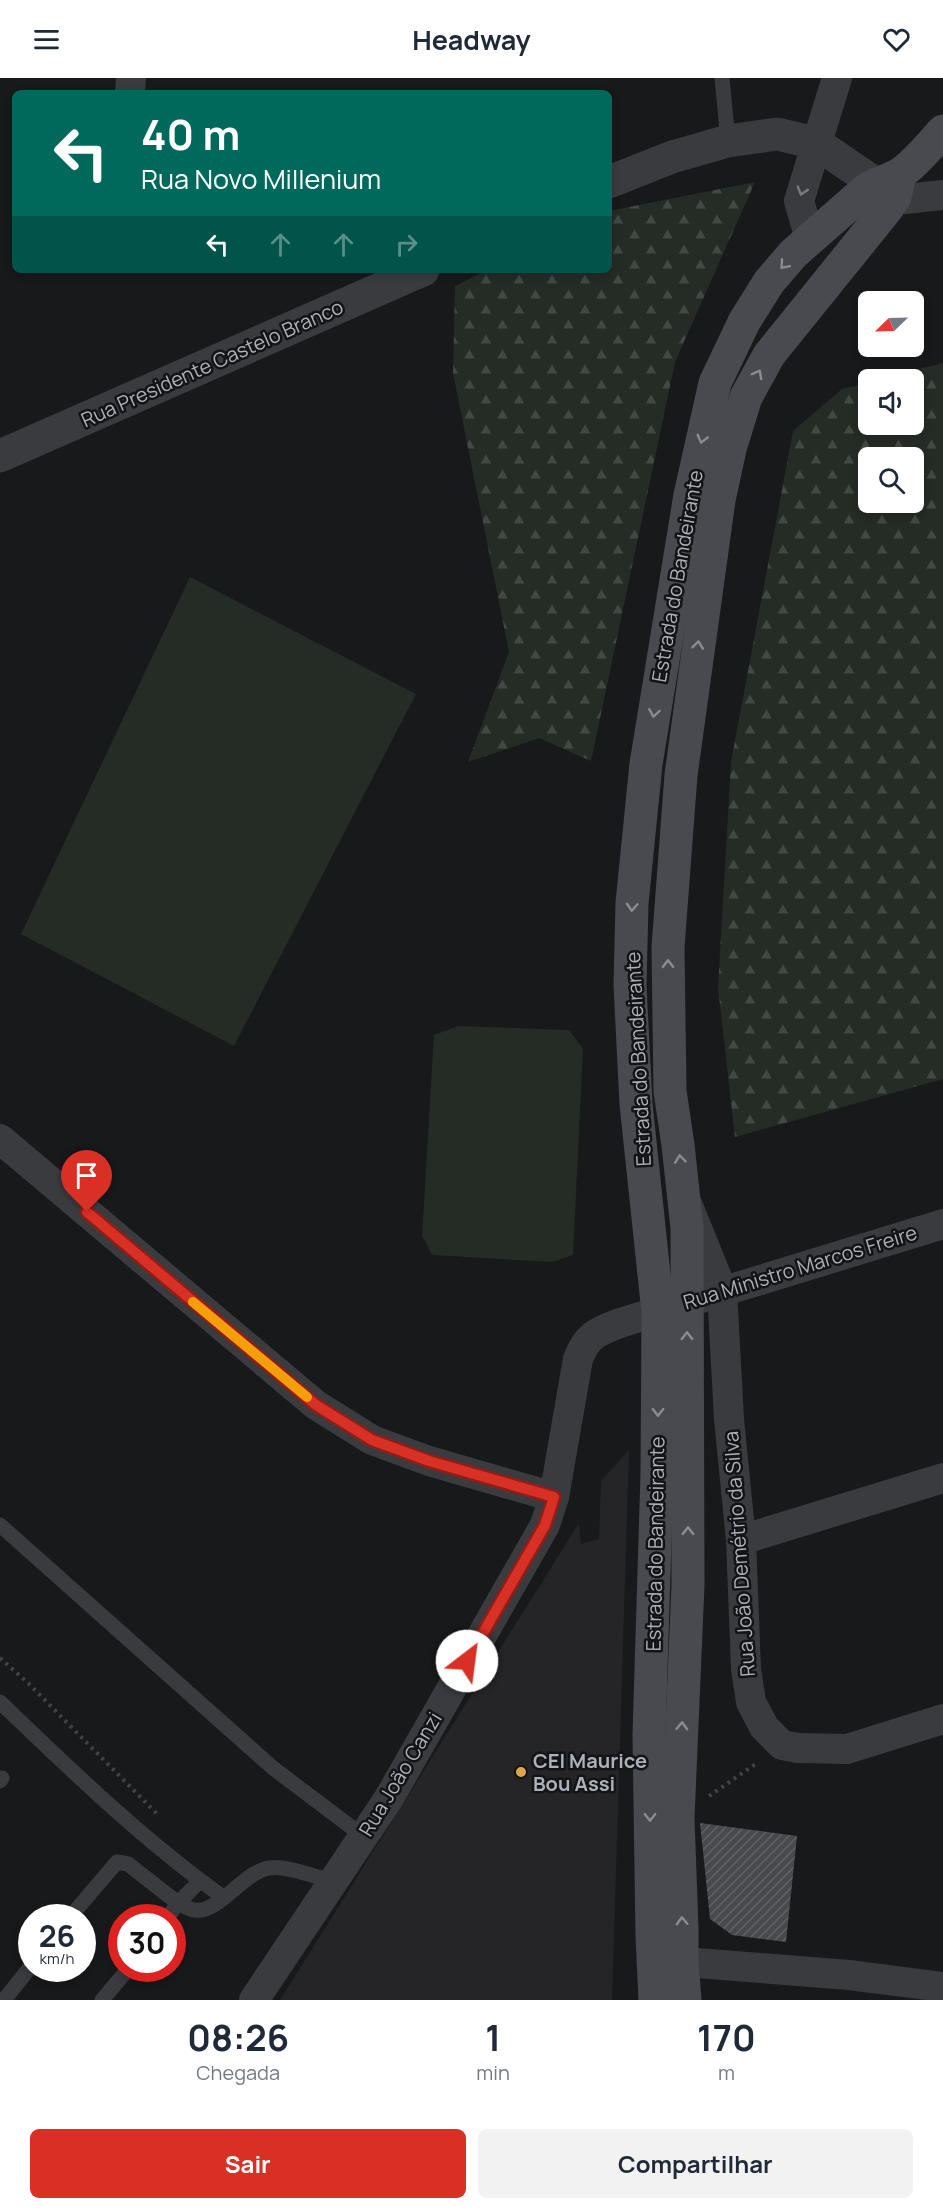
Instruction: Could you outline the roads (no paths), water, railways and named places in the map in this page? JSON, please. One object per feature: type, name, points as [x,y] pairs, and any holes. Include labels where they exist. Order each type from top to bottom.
[{"type":"main road","points":[[890,185],[921,156],[943,131]]},
{"type":"main road","name":"Estrada do Bandeirante","points":[[655,2000],[667,1960],[682,1929],[678,1818],[688,1585],[672,1306],[636,1104],[630,985],[632,903],[646,764],[690,495],[715,383],[744,321],[769,282],[810,239],[890,185]]},
{"type":"main road","name":"Estrada do Bandeirante","points":[[685,2000],[667,1960],[649,1736],[657,1473],[672,1306],[687,1228],[670,1091],[668,948],[681,775],[721,490],[729,449],[746,397],[769,355],[890,185]]},
{"type":"street","points":[[810,239],[798,201],[837,78]]},
{"type":"street","points":[[612,181],[672,157],[728,141],[777,134],[816,143],[890,185],[904,199],[943,195]]},
{"type":"street","name":"Rua Presidente Castelo Branco","points":[[0,456],[416,273]]},
{"type":"street","points":[[0,1139],[316,1405],[372,1440],[429,1461],[554,1497]]},
{"type":"street","name":"Rua João Demétrio da Silva","points":[[684,1195],[722,1290],[729,1419],[741,1539],[746,1669],[751,1702],[764,1727],[783,1745],[798,1748],[847,1749],[943,1719]]},
{"type":"street","name":"Rua Ministro Marcos Freire","points":[[672,1306],[943,1224]]},
{"type":"street","name":"Rua João Canzi","points":[[254,2000],[389,1798],[545,1525],[554,1497],[578,1359],[584,1343],[596,1332],[672,1306]]},
{"type":"street","points":[[741,1539],[943,1478]]},
{"type":"street","points":[[667,1960],[850,1987],[943,1987]]},
{"type":"lane","points":[[723,78],[728,141]]},
{"type":"lane","points":[[0,1525],[273,1768],[363,1836]]},
{"type":"lane","points":[[0,1702],[84,1782],[223,1897]]},
{"type":"lane","points":[[81,1904],[117,1862],[128,1864],[178,1903],[195,1911],[213,1905],[247,1877],[266,1868],[277,1867],[332,1881]]},
{"type":"lane","points":[[178,1903],[201,1881]]},
{"type":"lane","points":[[4,2000],[18,1982]]},
{"type":"lane","points":[[102,2000],[117,1982]]},
{"type":"place","name":"CEI Maurice Bou Assi","points":[[521,1772]]}]
